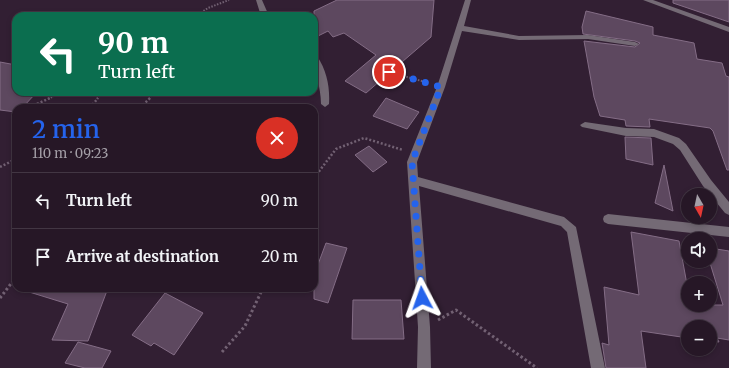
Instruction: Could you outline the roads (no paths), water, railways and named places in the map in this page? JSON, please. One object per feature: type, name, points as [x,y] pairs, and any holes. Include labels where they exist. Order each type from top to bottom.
[{"type":"street","points":[[260,0],[262,12]]},
{"type":"street","points":[[424,368],[424,327],[412,162],[441,87],[468,0]]},
{"type":"street","points":[[646,0],[729,30]]},
{"type":"street","points":[[460,28],[519,38],[582,37],[635,44]]},
{"type":"street","points":[[318,62],[326,94],[325,104]]},
{"type":"street","points":[[585,125],[626,132],[654,133],[676,141],[683,147],[711,188],[729,210]]},
{"type":"street","points":[[413,180],[564,222],[572,230],[598,368]]},
{"type":"street","points":[[608,219],[729,232]]}]
